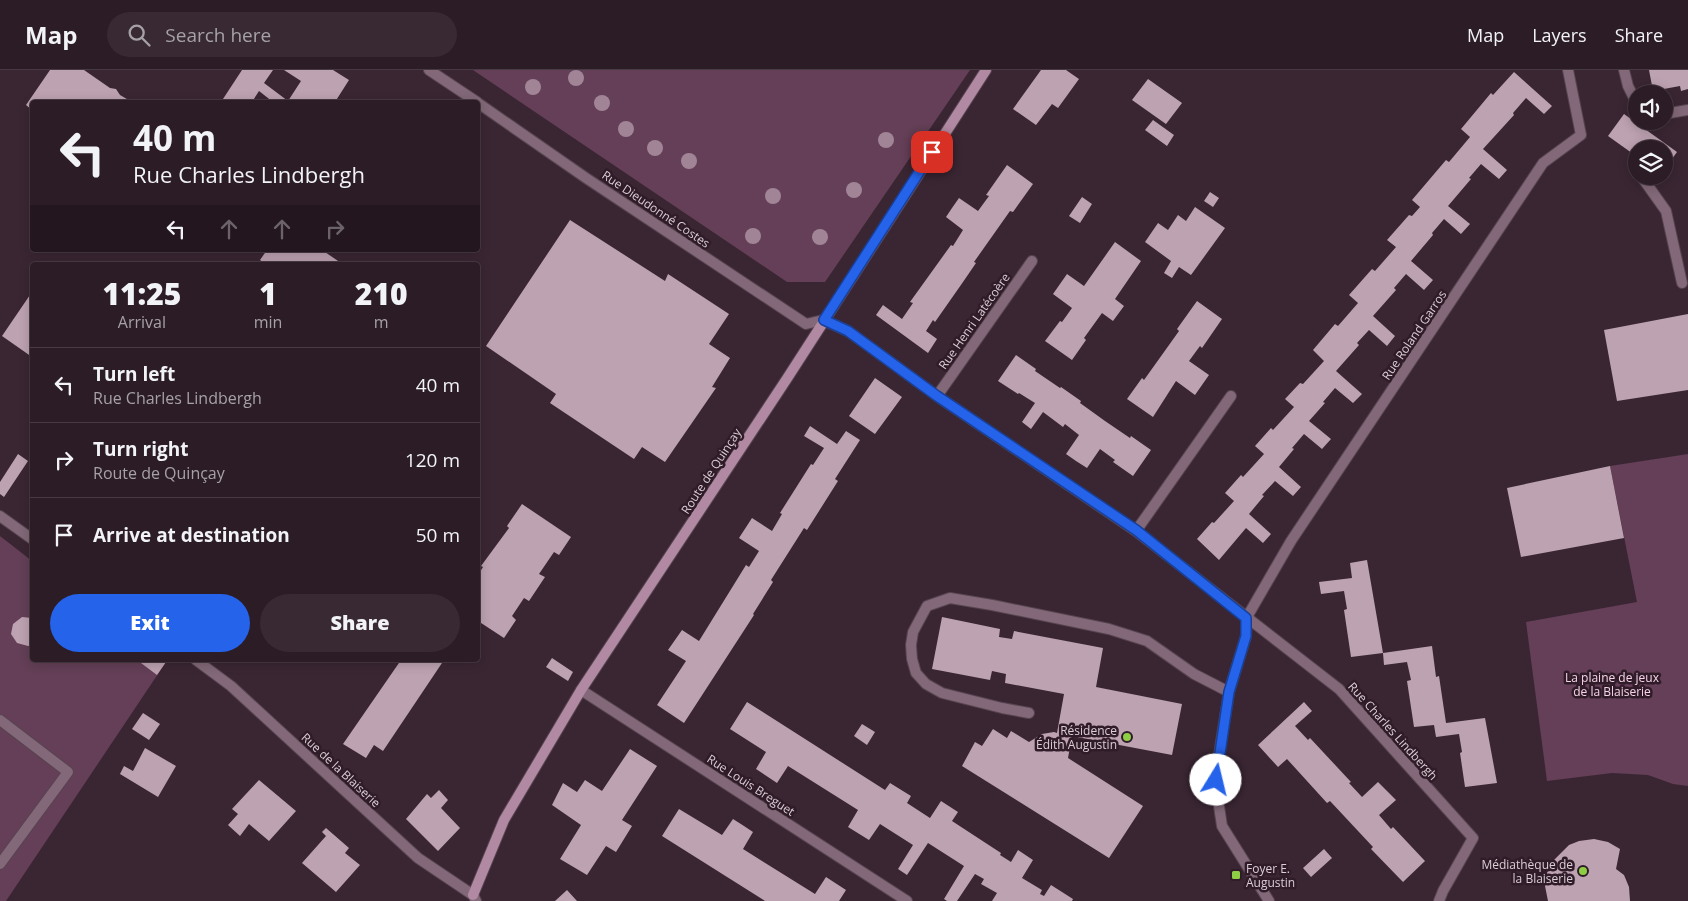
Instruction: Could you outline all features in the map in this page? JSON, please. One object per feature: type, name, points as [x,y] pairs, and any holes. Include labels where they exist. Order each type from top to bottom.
[{"type":"street","name":"Rue Dieudonné Costes","points":[[429,70],[473,100]]},
{"type":"street","name":"Route de Quinçay","points":[[472,899],[504,820],[581,690],[788,377],[986,70]]},
{"type":"street","name":"Rue Roland Garros","points":[[1246,618],[1291,541],[1543,163],[1581,135],[1568,70]]},
{"type":"street","points":[[1624,70],[1628,86]]},
{"type":"street","name":"Rue Dieudonné Costes","points":[[480,105],[806,324],[824,320]]},
{"type":"street","points":[[1673,112],[1688,110]]},
{"type":"street","points":[[1647,185],[1666,211],[1682,283]]},
{"type":"street","name":"Rue Henri Latécoère","points":[[937,396],[1032,261]]},
{"type":"street","name":"Rue Charles Lindbergh","points":[[824,320],[848,331],[937,396],[1136,530],[1339,689],[1473,838],[1439,901]]},
{"type":"street","points":[[1136,530],[1231,396]]},
{"type":"street","points":[[0,516],[30,538]]},
{"type":"street","points":[[1029,713],[942,693],[926,684],[916,673],[912,659],[912,645],[913,632],[927,606],[950,598],[1108,629],[1147,641],[1194,674],[1229,692]]},
{"type":"street","points":[[1246,618],[1246,636],[1229,692],[1216,780],[1222,826],[1269,901]]},
{"type":"street","name":"Rue de la Blaiserie","points":[[199,662],[231,686],[418,858],[472,899]]},
{"type":"street","name":"Rue Louis Breguet","points":[[581,690],[907,901]]},
{"type":"street","points":[[0,720],[68,772],[0,864]]},
{"type":"green space","points":[[473,70],[970,70],[825,282],[787,282]]},
{"type":"green space","name":"La plaine de jeux de la Blaiserie","points":[[1688,454],[1688,786],[1673,784],[1648,775],[1612,773],[1547,781],[1526,622],[1637,602],[1610,466]]},
{"type":"green space","points":[[0,536],[30,559],[30,662],[166,662],[6,901],[0,901]]},
{"type":"building","points":[[50,70],[84,70],[110,88],[116,89],[120,95],[129,100],[30,100],[30,108],[26,105]]},
{"type":"building","points":[[242,70],[273,70],[264,83],[287,100],[270,100],[259,91],[253,100],[222,100]]},
{"type":"building","points":[[284,70],[333,70],[349,80],[336,100],[289,100],[301,81]]},
{"type":"building","points":[[1041,70],[1066,70],[1079,79],[1058,108],[1052,104],[1036,125],[1013,109]]},
{"type":"building","points":[[1649,70],[1688,70],[1688,89],[1681,91],[1680,86],[1673,87],[1673,85],[1652,85]]},
{"type":"building","points":[[1514,72],[1552,106],[1544,114],[1526,98],[1513,113],[1514,115],[1483,149],[1507,170],[1499,179],[1481,164],[1469,178],[1471,179],[1448,206],[1470,224],[1461,234],[1444,219],[1411,261],[1433,280],[1424,290],[1406,274],[1394,288],[1396,290],[1373,316],[1395,336],[1387,346],[1369,330],[1357,343],[1359,345],[1336,371],[1362,394],[1353,403],[1335,388],[1309,421],[1331,439],[1322,449],[1304,434],[1279,467],[1301,487],[1293,496],[1275,481],[1262,495],[1264,496],[1249,514],[1271,534],[1263,543],[1246,528],[1219,560],[1197,539],[1234,501],[1225,493],[1264,454],[1255,446],[1294,407],[1285,399],[1300,383],[1303,384],[1324,361],[1313,350],[1335,324],[1338,326],[1358,303],[1349,295],[1372,269],[1375,271],[1396,247],[1387,240],[1409,215],[1412,216],[1420,207],[1412,200],[1446,160],[1449,162],[1470,137],[1461,129],[1491,93],[1493,95]]},
{"type":"building","points":[[1148,79],[1182,103],[1166,124],[1132,100]]},
{"type":"building","points":[[1624,114],[1628,117],[1628,130],[1646,130],[1660,140],[1628,140],[1628,150],[1608,136]]},
{"type":"building","points":[[1153,120],[1174,135],[1167,146],[1145,130]]},
{"type":"building","points":[[1673,149],[1677,152],[1673,158]]},
{"type":"building","points":[[1007,165],[1033,184],[1013,212],[1010,211],[935,322],[933,320],[926,331],[937,339],[928,353],[876,315],[883,305],[902,319],[913,303],[910,302],[963,230],[946,217],[952,208],[959,198],[978,211],[989,196],[986,195]]},
{"type":"building","points":[[1210,192],[1219,198],[1213,207],[1204,201]]},
{"type":"building","points":[[1082,197],[1092,204],[1080,223],[1069,216]]},
{"type":"building","points":[[1195,207],[1225,228],[1191,275],[1179,267],[1172,278],[1164,273],[1171,261],[1145,242],[1158,223],[1168,230],[1178,215],[1186,221]]},
{"type":"building","points":[[570,220],[665,281],[668,274],[729,314],[709,344],[730,358],[712,387],[716,388],[665,462],[642,447],[634,459],[550,403],[556,394],[486,346]]},
{"type":"building","points":[[1115,242],[1141,261],[1115,299],[1124,306],[1113,321],[1102,313],[1084,338],[1086,340],[1072,360],[1045,341],[1072,308],[1053,294],[1067,274],[1084,286]]},
{"type":"building","points":[[266,252],[325,252],[340,262],[263,262],[260,260]]},
{"type":"building","points":[[30,295],[30,356],[2,336]]},
{"type":"building","points":[[1197,301],[1222,319],[1202,348],[1200,346],[1189,361],[1209,375],[1195,395],[1176,381],[1153,417],[1127,399],[1142,378],[1144,380],[1179,331],[1177,329]]},
{"type":"building","points":[[1688,314],[1688,390],[1617,401],[1604,330]]},
{"type":"building","points":[[1016,355],[1036,369],[1035,371],[1081,401],[1080,403],[1105,421],[1151,450],[1133,476],[1113,462],[1115,460],[1100,449],[1087,468],[1066,454],[1079,435],[1065,424],[1063,427],[1043,412],[1031,429],[1022,422],[1035,403],[998,381]]},
{"type":"building","points":[[875,378],[902,397],[875,434],[849,416]]},
{"type":"building","points":[[810,426],[837,444],[846,431],[860,440],[835,479],[838,481],[807,530],[804,528],[771,580],[773,582],[754,615],[684,723],[657,705],[686,661],[668,650],[682,630],[699,641],[746,565],[749,567],[759,551],[739,538],[752,518],[772,531],[782,514],[780,513],[811,464],[813,465],[824,448],[804,436]]},
{"type":"building","points":[[18,454],[28,461],[4,497],[0,494],[0,482]]},
{"type":"building","points":[[1610,466],[1624,538],[1521,557],[1507,488]]},
{"type":"building","points":[[522,504],[571,537],[559,555],[554,552],[539,574],[545,577],[529,601],[524,598],[512,616],[516,620],[504,638],[480,622],[480,572],[483,567],[481,566],[509,528],[507,526]]},
{"type":"building","points":[[1367,560],[1383,653],[1351,657],[1344,610],[1347,609],[1344,591],[1321,594],[1319,582],[1352,578],[1350,563]]},
{"type":"building","points":[[22,617],[30,618],[30,646],[17,643],[11,634],[13,624]]},
{"type":"building","name":"Résidence Édith Augustin","points":[[942,617],[1000,629],[999,637],[1012,639],[1014,631],[1103,648],[1096,687],[1182,704],[1172,755],[1072,736],[1068,758],[1143,806],[1109,858],[962,766],[975,742],[982,746],[993,729],[1007,738],[1011,731],[1029,742],[1042,734],[1057,733],[1064,694],[1005,683],[1006,674],[992,671],[990,680],[932,669]]},
{"type":"building","points":[[1432,646],[1436,677],[1439,676],[1446,723],[1485,718],[1497,783],[1465,787],[1459,734],[1436,737],[1434,725],[1414,727],[1407,681],[1411,680],[1407,662],[1384,665],[1383,653]]},
{"type":"building","points":[[552,658],[573,672],[568,681],[546,667]]},
{"type":"building","points":[[140,662],[166,662],[157,675]]},
{"type":"building","points":[[400,662],[443,662],[383,751],[374,745],[366,758],[343,744]]},
{"type":"building","points":[[747,702],[885,790],[890,783],[911,796],[907,803],[930,818],[941,801],[958,812],[952,821],[1001,853],[1000,855],[1011,862],[1018,850],[1033,860],[1022,878],[1042,890],[1040,894],[1044,896],[1051,885],[1073,899],[1072,901],[992,901],[997,893],[981,884],[984,879],[975,874],[957,901],[947,901],[944,899],[964,866],[928,843],[907,875],[898,869],[913,845],[880,824],[869,840],[848,827],[858,810],[788,766],[777,783],[756,769],[766,752],[730,729]]},
{"type":"building","points":[[1304,702],[1312,711],[1295,726],[1308,740],[1310,738],[1351,782],[1349,783],[1362,797],[1378,782],[1396,800],[1379,815],[1425,861],[1403,882],[1371,849],[1373,847],[1330,801],[1327,803],[1287,759],[1278,767],[1258,745]]},
{"type":"building","points":[[143,713],[160,724],[149,740],[132,729]]},
{"type":"building","points":[[862,724],[875,732],[867,745],[854,736]]},
{"type":"building","points":[[145,748],[176,766],[158,797],[120,774],[124,766],[133,771]]},
{"type":"building","points":[[630,749],[657,766],[622,820],[632,826],[616,852],[606,846],[587,875],[560,859],[581,825],[552,805],[563,783],[577,792],[585,780],[602,791]]},
{"type":"building","points":[[259,780],[296,811],[269,841],[249,824],[240,836],[228,825],[238,814],[232,809]]},
{"type":"building","points":[[439,790],[448,800],[441,808],[460,828],[438,851],[406,819],[427,794],[431,798]]},
{"type":"building","points":[[679,809],[722,835],[733,819],[753,832],[743,849],[815,894],[826,877],[846,890],[839,901],[765,901],[662,836]]},
{"type":"building","points":[[326,828],[349,848],[345,853],[360,865],[336,892],[302,863],[326,836],[322,832]]},
{"type":"building","name":"Médiathèque de la Blaiserie","points":[[1594,839],[1608,842],[1620,849],[1616,869],[1624,875],[1629,887],[1630,901],[1548,901],[1545,886],[1547,873],[1552,862],[1569,845],[1579,841]]},
{"type":"building","points":[[1324,849],[1332,858],[1311,877],[1303,868]]},
{"type":"building","points":[[567,890],[577,901],[555,901]]},
{"type":"place","name":"Résidence Édith Augustin","points":[[1127,737]]},
{"type":"place","name":"Médiathèque de la Blaiserie","points":[[1583,871]]},
{"type":"place","name":"Foyer E. Augustin","points":[[1236,875]]},
{"type":"route","points":[[932,152],[824,320],[848,331],[937,396],[1136,530],[1246,618],[1246,636],[1229,692],[1216,780]]}]
